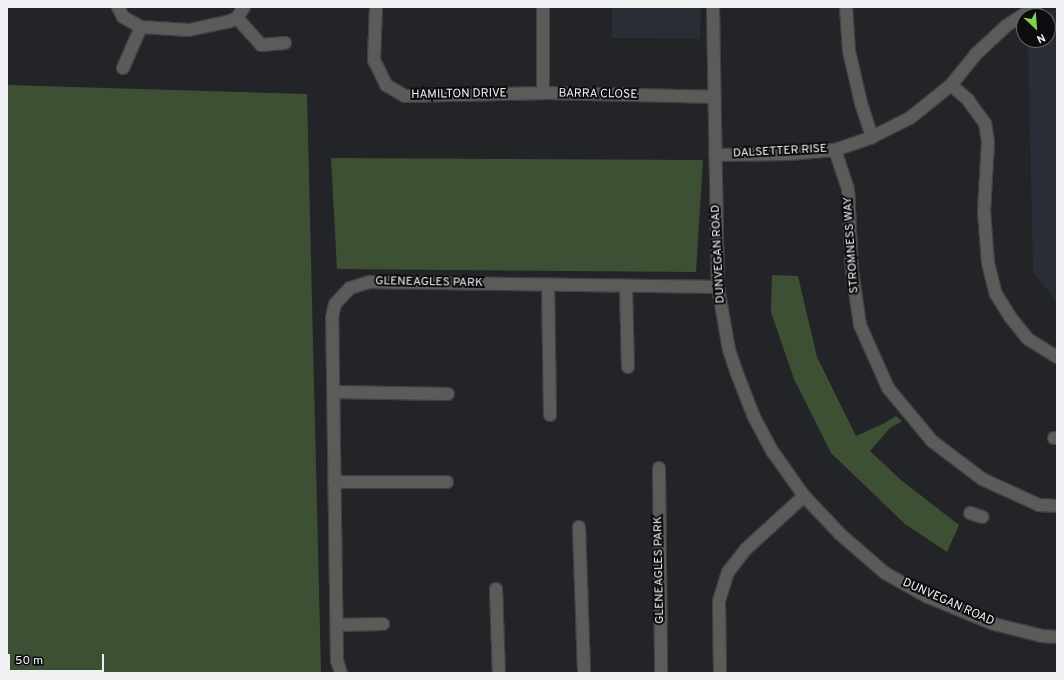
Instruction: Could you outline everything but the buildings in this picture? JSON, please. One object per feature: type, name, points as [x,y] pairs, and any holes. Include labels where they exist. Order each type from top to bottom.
[{"type":"street","points":[[118,7],[123,17],[141,27],[189,30],[228,22],[237,18],[244,7]]},
{"type":"street","name":"HAMILTON DRIVE","points":[[376,7],[374,60],[386,86],[405,96],[543,93]]},
{"type":"street","name":"BARRA CLOSE","points":[[543,7],[543,93],[715,97]]},
{"type":"street","name":"DUNVEGAN ROAD","points":[[714,7],[718,287],[729,350],[754,417],[773,452],[804,496],[840,534],[885,573],[928,597],[994,624],[1042,636],[1057,637]]},
{"type":"street","points":[[846,7],[849,51],[861,103],[872,137]]},
{"type":"street","name":"DALSETTER RISE","points":[[716,155],[788,154],[835,150],[872,137],[910,118],[951,85],[981,48],[1006,26],[1035,7]]},
{"type":"street","points":[[237,18],[261,45],[285,43]]},
{"type":"street","points":[[123,68],[141,27]]},
{"type":"street","points":[[951,85],[968,100],[984,123],[988,142],[984,211],[988,263],[996,294],[1028,339],[1057,357]]},
{"type":"street","name":"STROMNESS WAY","points":[[835,150],[848,189],[852,270],[860,325],[888,388],[932,441],[982,479],[1039,505],[1057,506]]},
{"type":"street","name":"GLENEAGLES PARK","points":[[341,673],[337,661],[336,625],[332,318],[335,304],[350,288],[370,282],[626,287],[718,287]]},
{"type":"street","points":[[548,285],[550,415]]},
{"type":"street","points":[[626,287],[628,367]]},
{"type":"street","points":[[333,392],[448,394]]},
{"type":"street","name":"GLENEAGLES PARK","points":[[659,468],[661,673]]},
{"type":"street","points":[[334,482],[447,482]]},
{"type":"street","points":[[720,673],[719,601],[728,572],[746,549],[804,496]]},
{"type":"street","points":[[970,513],[982,517]]},
{"type":"street","points":[[579,527],[584,673]]},
{"type":"street","points":[[496,589],[499,673]]},
{"type":"street","points":[[336,625],[384,624]]},
{"type":"shaded area","points":[[612,7],[701,7],[700,39],[612,38]]},
{"type":"shaded area","points":[[1056,9],[1057,302],[1033,272],[1028,48],[1056,48]]},
{"type":"green space","points":[[7,85],[307,94],[321,673],[7,673]]},
{"type":"green space","points":[[331,158],[703,160],[696,272],[337,269]]},
{"type":"green space","points":[[772,275],[798,276],[817,357],[856,436],[883,424],[896,416],[902,421],[890,428],[870,451],[901,480],[959,525],[947,552],[905,524],[831,453],[794,379],[771,312]]}]
